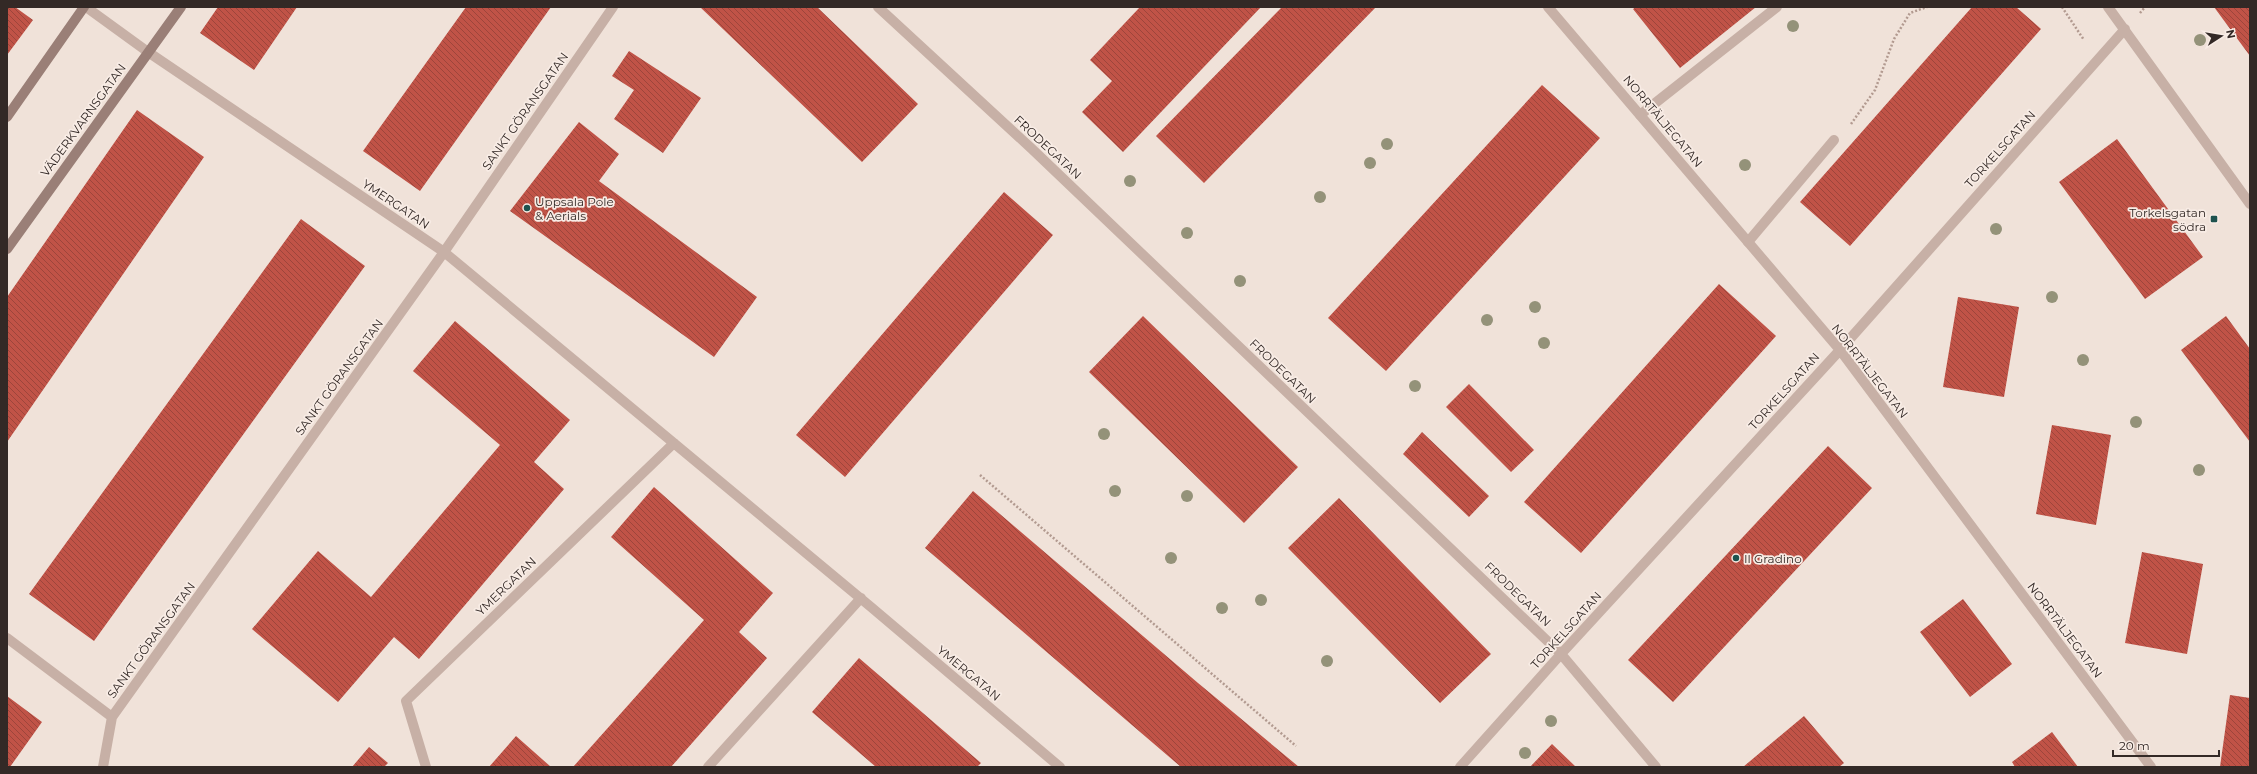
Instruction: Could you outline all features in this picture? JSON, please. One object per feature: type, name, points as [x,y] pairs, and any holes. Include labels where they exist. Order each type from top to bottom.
[{"type":"main road","points":[[7,117],[85,7]]},
{"type":"main road","name":"VÄDERKVARNSGATAN","points":[[7,249],[181,7]]},
{"type":"street","name":"YMERGATAN","points":[[85,7],[148,52],[444,252],[861,598],[1060,767]]},
{"type":"street","name":"SANKT GÖRANSGATAN","points":[[103,767],[112,717],[444,252],[613,7]]},
{"type":"street","name":"FRODEGATAN","points":[[878,7],[1032,149],[1561,654],[1656,767]]},
{"type":"street","name":"NORRTÄLJEGATAN","points":[[1548,7],[1840,350],[2151,767]]},
{"type":"street","points":[[1640,115],[1777,7]]},
{"type":"street","points":[[2108,7],[2250,204]]},
{"type":"street","name":"TORKELSGATAN","points":[[1460,767],[1561,654],[1840,350],[2125,29]]},
{"type":"street","points":[[1748,242],[1834,140]]},
{"type":"street","name":"YMERGATAN","points":[[426,767],[406,700],[674,443]]},
{"type":"street","points":[[708,767],[861,598]]},
{"type":"street","points":[[7,638],[112,717]]},
{"type":"path","points":[[1834,140],[1854,122],[1875,90],[1894,39],[1910,13],[1927,7]]},
{"type":"path","points":[[2062,7],[2097,59]]},
{"type":"path","points":[[980,475],[1296,746]]},
{"type":"building","points":[[7,7],[15,7],[33,20],[7,55]]},
{"type":"building","points":[[218,7],[297,7],[254,70],[200,33]]},
{"type":"building","points":[[466,7],[551,7],[420,191],[363,151]]},
{"type":"building","points":[[700,7],[817,7],[918,104],[862,162]]},
{"type":"building","points":[[1140,7],[1261,7],[1123,152],[1082,112],[1112,81],[1090,60]]},
{"type":"building","points":[[1282,7],[1376,7],[1204,183],[1156,136]]},
{"type":"building","points":[[1636,7],[1756,7],[1680,68],[1633,9]]},
{"type":"building","points":[[1972,7],[2016,7],[2041,29],[1850,246],[1800,202]]},
{"type":"building","points":[[2214,7],[2250,7],[2250,56]]},
{"type":"building","points":[[629,51],[701,98],[663,153],[614,119],[634,90],[612,76]]},
{"type":"building","points":[[1542,85],[1600,138],[1386,371],[1328,318]]},
{"type":"building","points":[[137,110],[204,157],[7,442],[7,297]]},
{"type":"building","points":[[579,122],[619,154],[599,181],[757,297],[714,357],[510,211]]},
{"type":"building","points":[[2117,139],[2203,257],[2145,299],[2059,182]]},
{"type":"building","points":[[1004,192],[1053,235],[845,477],[796,435]]},
{"type":"building","points":[[301,219],[365,266],[94,641],[29,594]]},
{"type":"building","points":[[1719,284],[1776,336],[1581,553],[1524,502]]},
{"type":"building","points":[[1958,297],[2019,307],[2004,397],[1943,387]]},
{"type":"building","points":[[1143,316],[1298,467],[1244,523],[1089,372]]},
{"type":"building","points":[[2226,316],[2250,349],[2250,442],[2181,350]]},
{"type":"building","points":[[455,321],[570,420],[534,462],[564,489],[419,659],[394,637],[338,702],[252,629],[318,551],[371,597],[500,445],[413,371]]},
{"type":"building","points":[[1469,384],[1534,450],[1511,472],[1446,407]]},
{"type":"building","points":[[2052,425],[2111,435],[2096,525],[2036,514]]},
{"type":"building","points":[[1422,432],[1489,496],[1469,517],[1403,454]]},
{"type":"building","points":[[1828,446],[1872,488],[1673,702],[1628,660]]},
{"type":"building","points":[[654,487],[773,593],[739,632],[767,658],[671,767],[573,767],[704,620],[611,537]]},
{"type":"building","points":[[973,491],[1299,767],[1181,767],[925,548]]},
{"type":"building","points":[[1339,498],[1491,654],[1440,703],[1288,548]]},
{"type":"building","points":[[2142,552],[2203,564],[2187,654],[2125,643]]},
{"type":"building","points":[[1963,599],[2012,664],[1970,697],[1920,632]]},
{"type":"building","points":[[859,658],[981,763],[977,767],[876,767],[812,712]]},
{"type":"building","points":[[2230,695],[2250,698],[2250,767],[2220,767]]},
{"type":"building","points":[[7,696],[42,722],[10,767],[7,767]]},
{"type":"building","points":[[1804,716],[1844,763],[1839,767],[1743,767]]},
{"type":"building","points":[[2052,732],[2078,767],[2015,767],[2012,762]]},
{"type":"building","points":[[516,736],[551,767],[489,767]]},
{"type":"building","points":[[1552,744],[1576,767],[1530,767]]},
{"type":"building","points":[[369,747],[388,763],[384,767],[352,767]]},
{"type":"place","name":"Uppsala Pole & Aerials","points":[[527,208]]},
{"type":"place","name":"Torkelsgatan södra","points":[[2214,219]]},
{"type":"place","name":"Il Gradino","points":[[1736,558]]}]
